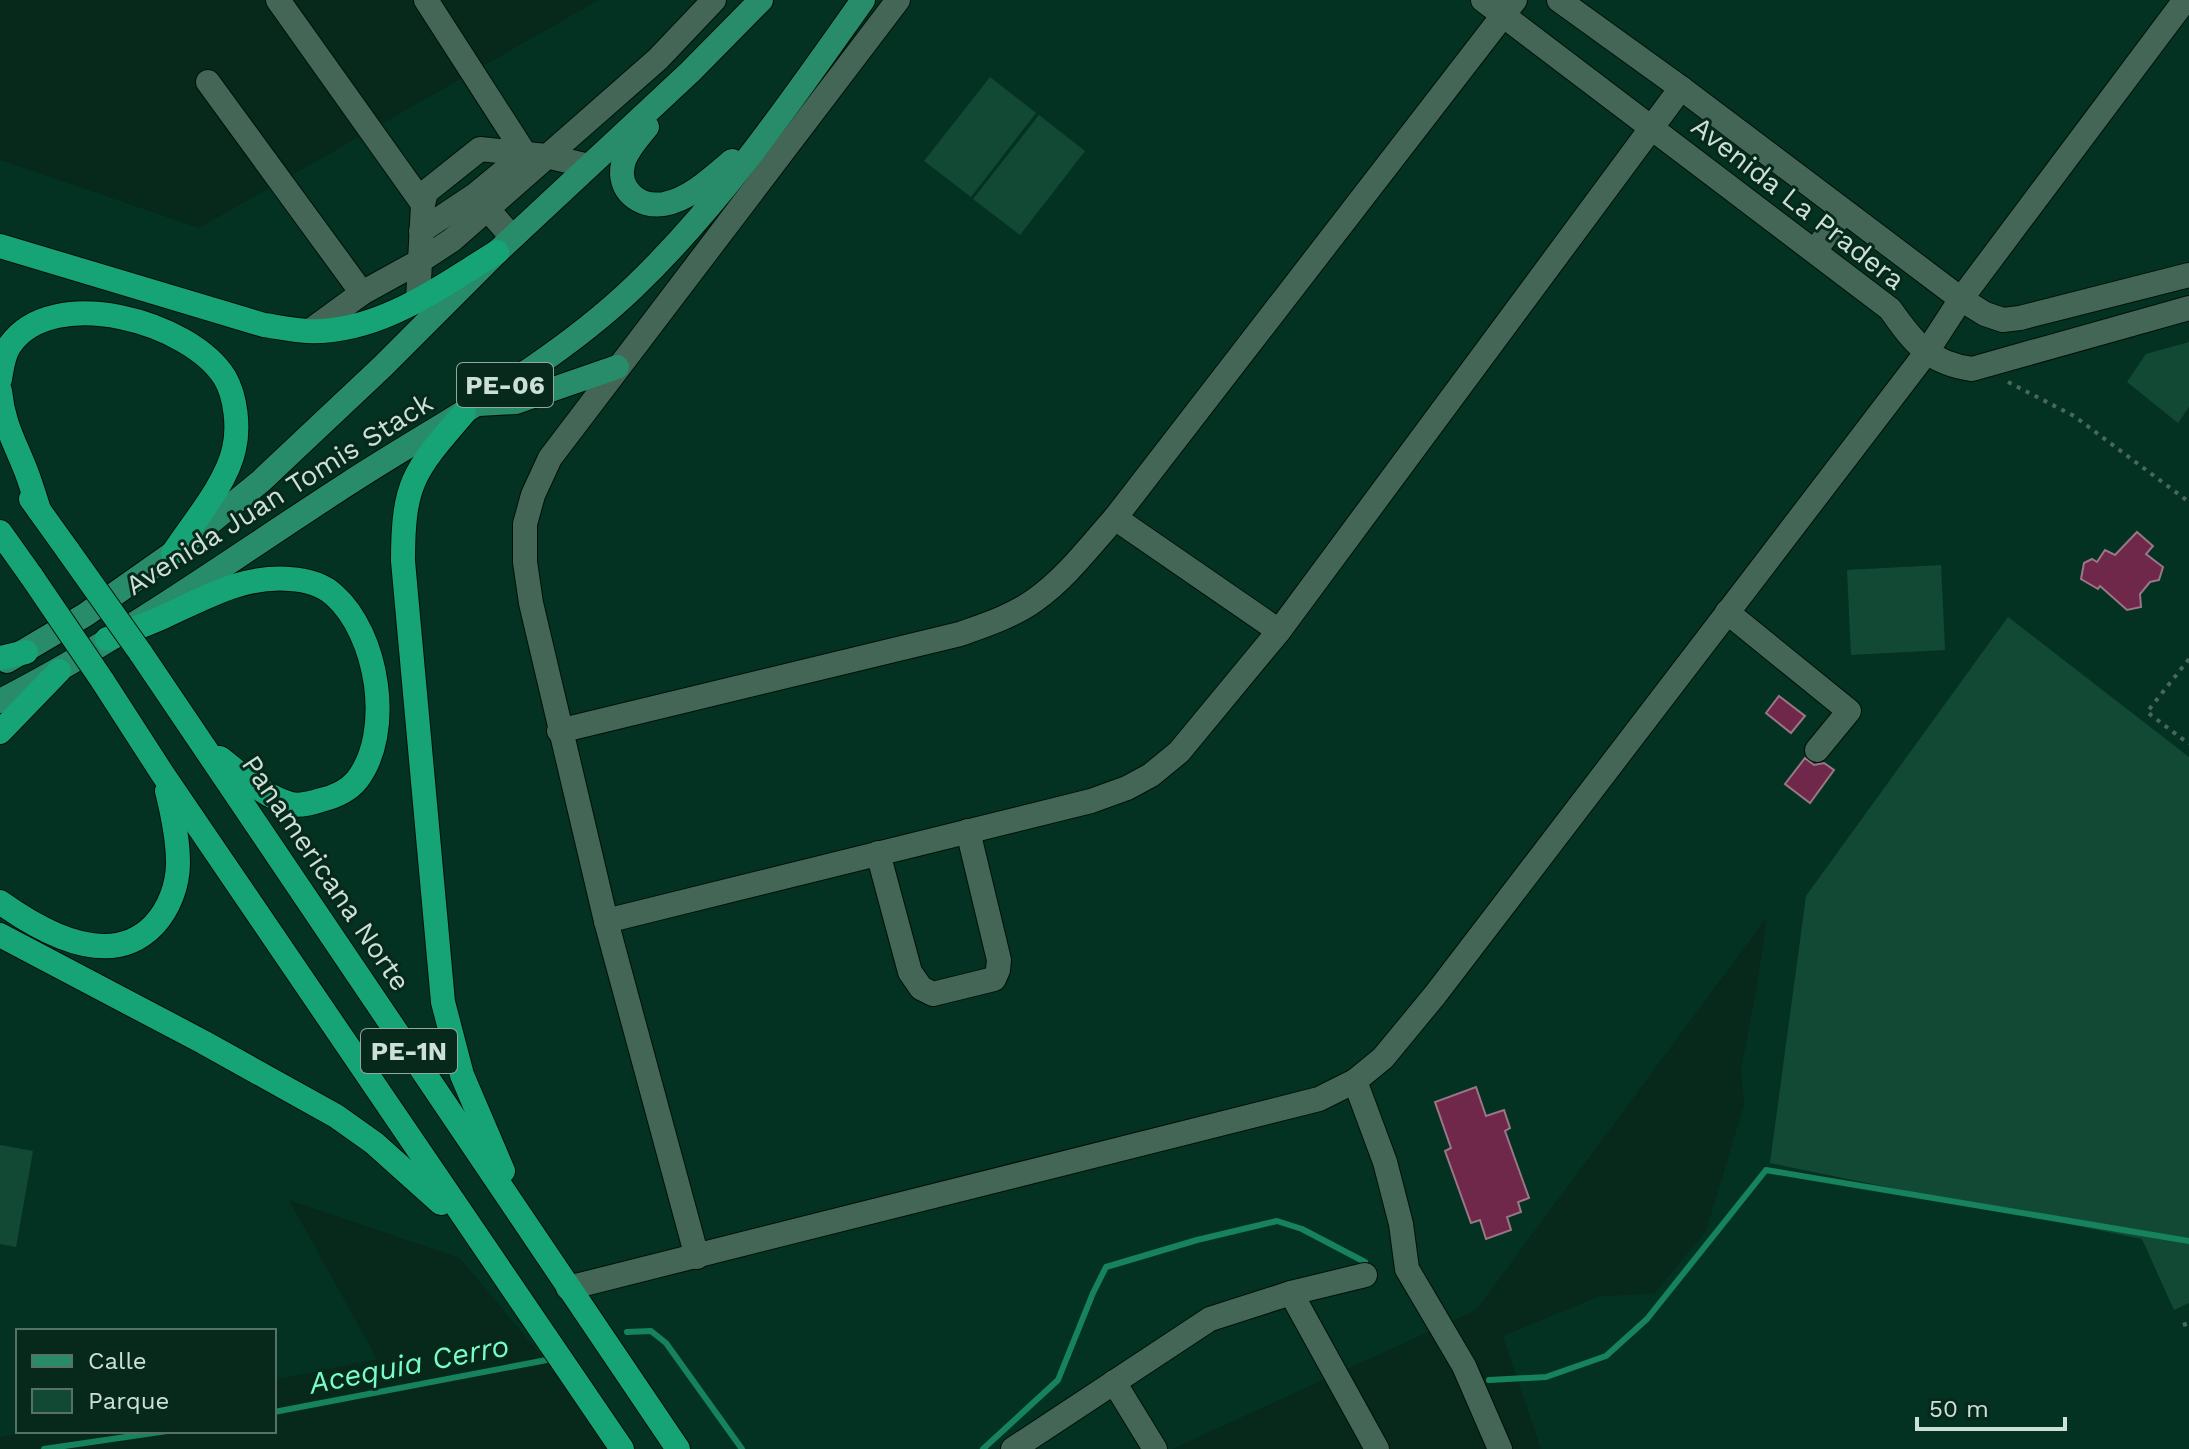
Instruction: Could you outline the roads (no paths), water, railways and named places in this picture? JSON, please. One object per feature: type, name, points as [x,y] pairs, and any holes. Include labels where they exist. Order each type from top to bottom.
[{"type":"highway","points":[[0,246],[264,325],[310,331],[373,321],[418,300],[505,244]]},
{"type":"highway","points":[[0,379],[2,363],[10,345],[27,328],[53,317],[90,313],[129,318],[199,350],[224,378],[233,400],[236,427],[234,450],[222,478],[173,553]]},
{"type":"highway","points":[[0,391],[9,436],[25,467],[39,510]]},
{"type":"highway","points":[[470,409],[426,457],[412,481],[404,519],[405,595],[443,1002],[462,1075],[525,1225]]},
{"type":"highway","name":"Panamericana Norte","points":[[0,453],[205,747],[678,1449]]},
{"type":"highway","name":"PE-1N","points":[[0,532],[622,1449]]},
{"type":"highway","points":[[107,639],[230,586],[259,580],[312,582],[333,593],[363,632],[376,689],[377,717],[373,744],[367,763],[355,782],[337,796],[295,805],[270,797],[205,747]]},
{"type":"highway","points":[[0,658],[26,652]]},
{"type":"highway","points":[[0,732],[59,671]]},
{"type":"highway","points":[[0,902],[48,932],[80,944],[102,947],[126,943],[147,933],[162,916],[172,895],[178,866],[176,830],[162,773]]},
{"type":"highway","points":[[0,935],[336,1116],[416,1179],[477,1238]]},
{"type":"main road","name":"Avenida Juan Tomis Stack","points":[[0,665],[85,615],[223,514],[309,438],[505,244],[690,72],[761,0]]},
{"type":"main road","name":"Avenida Juan Tomis Stack","points":[[0,701],[59,671],[565,345],[632,289],[705,213],[784,111],[863,0]]},
{"type":"main road","points":[[690,72],[623,162],[622,178],[626,190],[637,201],[651,205],[666,204],[686,196],[709,181],[784,111]]},
{"type":"main road","points":[[470,409],[516,402],[617,367]]},
{"type":"street","points":[[278,0],[423,204]]},
{"type":"street","points":[[426,0],[536,155]]},
{"type":"street","points":[[310,331],[362,293],[452,240],[481,202],[658,59],[714,0]]},
{"type":"street","points":[[697,1257],[606,921],[559,731],[531,603],[525,562],[525,524],[533,495],[550,458],[898,0]]},
{"type":"street","name":"Avenida La Pradera","points":[[1559,0],[1961,299],[1985,314],[2003,320]]},
{"type":"street","points":[[568,1288],[1319,1099],[1355,1081],[1383,1058],[1435,995],[1926,353],[1961,299],[2185,0]]},
{"type":"street","points":[[559,731],[960,634],[1005,617],[1034,601],[1059,580],[1115,518],[1500,5]]},
{"type":"street","name":"Avenida La Pradera","points":[[1500,5],[1650,128],[1890,309],[1910,338],[1926,353],[1950,366],[1972,369],[2189,308]]},
{"type":"street","points":[[208,82],[362,293]]},
{"type":"street","points":[[606,921],[1091,801],[1151,775],[1179,752],[1279,631],[1681,88]]},
{"type":"street","points":[[418,300],[426,192],[480,149],[536,155],[589,166]]},
{"type":"street","points":[[421,231],[481,202]]},
{"type":"street","points":[[481,202],[505,244]]},
{"type":"street","points":[[1815,251],[1843,212]]},
{"type":"street","points":[[2007,359],[2003,320],[2189,275]]},
{"type":"street","points":[[1115,518],[1279,631]]},
{"type":"street","points":[[1727,612],[1849,711],[1817,750]]},
{"type":"street","points":[[878,853],[910,972],[921,988],[933,994],[994,979],[999,960],[968,831]]},
{"type":"street","points":[[1355,1081],[1385,1162],[1401,1224],[1407,1269],[1464,1366],[1500,1449]]},
{"type":"street","points":[[1013,1449],[1210,1319],[1291,1293],[1365,1275]]},
{"type":"street","points":[[1291,1293],[1377,1449]]},
{"type":"street","points":[[1114,1382],[1155,1449]]},
{"type":"waterway","points":[[1489,1380],[1546,1377],[1606,1356],[1647,1319],[1766,1170],[2189,1241]]},
{"type":"waterway","name":"Acequia Cerro","points":[[983,1449],[1058,1380],[1106,1267],[1197,1240],[1277,1221],[1302,1229],[1365,1262]]},
{"type":"waterway","name":"Acequia Cerro","points":[[627,1332],[651,1331],[666,1343],[742,1449]]},
{"type":"waterway","name":"Acequia Cerro","points":[[276,1412],[552,1359]]},
{"type":"waterway","name":"Acequia Cerro","points":[[44,1449],[153,1433]]}]
